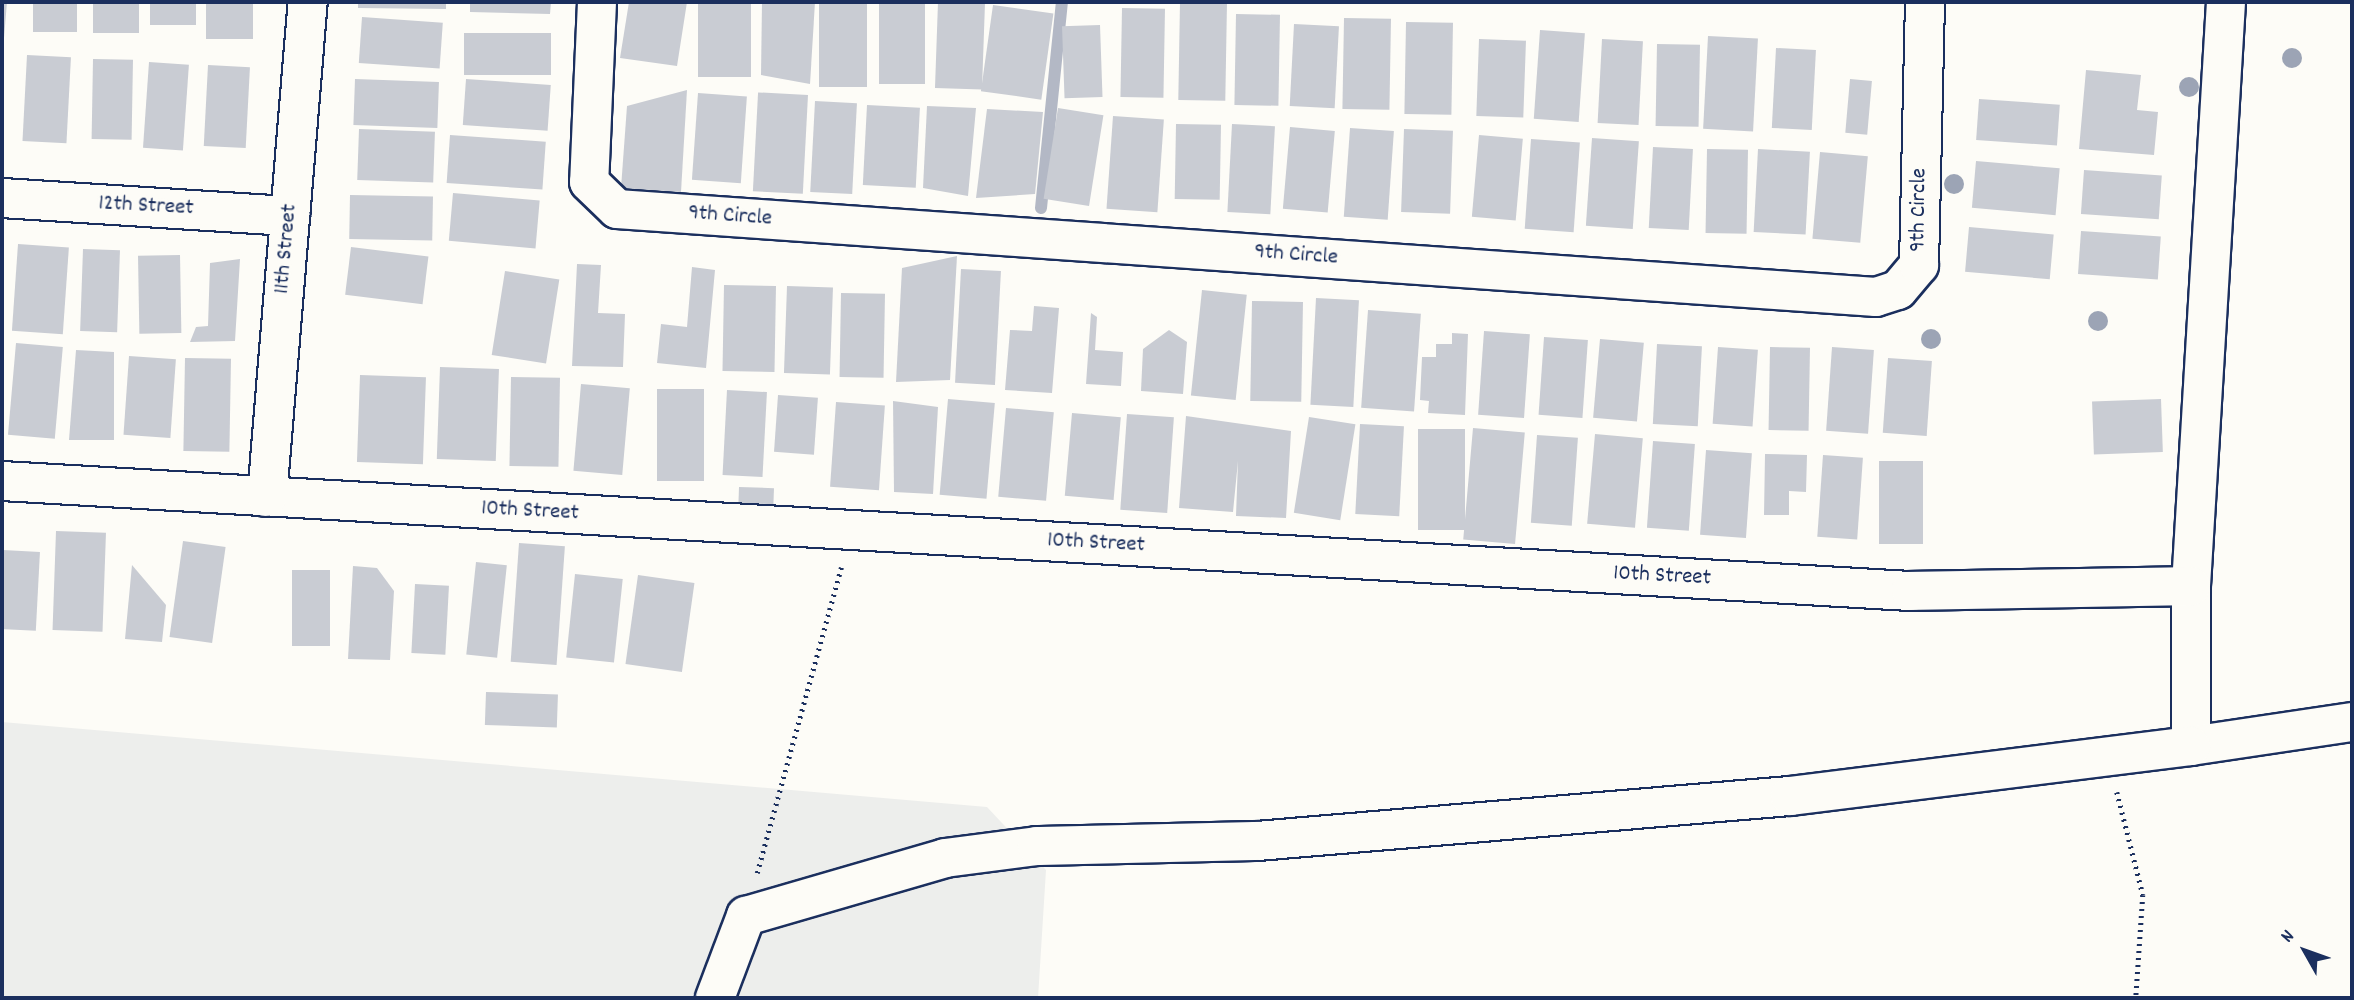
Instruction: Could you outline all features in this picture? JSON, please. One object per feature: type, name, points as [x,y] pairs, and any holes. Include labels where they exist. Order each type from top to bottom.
[{"type":"street","name":"11th Street","points":[[267,497],[308,2]]},
{"type":"street","name":"9th Circle","points":[[597,2],[589,182],[617,209],[1876,297],[1898,290],[1919,265],[1925,2]]},
{"type":"street","points":[[2192,746],[2191,586],[2226,2]]},
{"type":"street","name":"12th Street","points":[[2,198],[290,216]]},
{"type":"street","name":"10th Street","points":[[2,481],[1911,591],[2191,586]]},
{"type":"street","points":[[715,998],[746,916],[945,858],[1037,846],[1258,841],[1763,798],[2192,746],[2352,722]]},
{"type":"path","points":[[746,916],[852,529]]},
{"type":"path","points":[[2121,753],[2117,793],[2143,895],[2136,998]]},
{"type":"shaded area","points":[[2,722],[987,807],[1046,870],[1038,998],[2,998]]},
{"type":"building","points":[[2,2],[7,2],[4,38],[2,38]]},
{"type":"building","points":[[33,2],[77,2],[77,32],[33,32]]},
{"type":"building","points":[[93,2],[139,2],[139,33],[93,33]]},
{"type":"building","points":[[150,2],[196,2],[196,25],[150,25]]},
{"type":"building","points":[[206,2],[253,2],[253,39],[206,39]]},
{"type":"building","points":[[358,2],[446,2],[446,9],[358,8]]},
{"type":"building","points":[[470,2],[551,2],[550,14],[470,12]]},
{"type":"building","points":[[629,2],[687,2],[677,66],[620,58]]},
{"type":"building","points":[[698,2],[751,2],[751,77],[698,77]]},
{"type":"building","points":[[762,2],[815,2],[810,84],[761,75]]},
{"type":"building","points":[[819,2],[867,2],[867,87],[819,87]]},
{"type":"building","points":[[879,2],[925,2],[925,84],[879,84]]},
{"type":"building","points":[[938,2],[985,4],[982,90],[935,88]]},
{"type":"building","points":[[1180,2],[1227,3],[1225,101],[1178,100]]},
{"type":"building","points":[[993,5],[1053,13],[1041,100],[981,91]]},
{"type":"building","points":[[1122,8],[1165,9],[1163,98],[1120,97]]},
{"type":"building","points":[[1236,14],[1280,15],[1278,106],[1234,105]]},
{"type":"building","points":[[362,17],[443,23],[440,69],[359,63]]},
{"type":"building","points":[[1344,18],[1391,19],[1389,110],[1342,109]]},
{"type":"building","points":[[1406,22],[1453,23],[1451,115],[1404,114]]},
{"type":"building","points":[[1294,24],[1339,26],[1335,108],[1290,106]]},
{"type":"building","points":[[1100,25],[1103,97],[1065,98],[1062,26]]},
{"type":"building","points":[[1540,30],[1585,33],[1579,122],[1534,119]]},
{"type":"building","points":[[464,33],[551,33],[551,75],[464,75]]},
{"type":"building","points":[[1708,36],[1758,39],[1753,131],[1703,129]]},
{"type":"building","points":[[1479,39],[1526,41],[1523,118],[1476,116]]},
{"type":"building","points":[[1602,39],[1643,41],[1639,125],[1598,123]]},
{"type":"building","points":[[1657,44],[1700,45],[1699,127],[1656,126]]},
{"type":"building","points":[[1776,48],[1816,50],[1812,130],[1772,128]]},
{"type":"building","points":[[27,55],[71,57],[66,143],[22,141]]},
{"type":"building","points":[[93,59],[133,60],[132,140],[92,139]]},
{"type":"building","points":[[149,62],[189,65],[183,151],[143,148]]},
{"type":"building","points":[[208,65],[250,67],[246,148],[204,146]]},
{"type":"building","points":[[2086,70],[2141,75],[2137,110],[2158,112],[2154,155],[2079,149]]},
{"type":"building","points":[[355,79],[439,82],[437,128],[353,125]]},
{"type":"building","points":[[466,79],[551,85],[548,131],[463,125]]},
{"type":"building","points":[[1850,79],[1872,81],[1867,135],[1845,133]]},
{"type":"building","points":[[687,90],[681,192],[621,188],[627,106]]},
{"type":"building","points":[[758,92],[808,95],[803,194],[753,191]]},
{"type":"building","points":[[698,93],[747,96],[741,183],[692,180]]},
{"type":"building","points":[[1979,99],[2060,105],[2057,146],[1976,140]]},
{"type":"building","points":[[815,101],[857,103],[852,194],[810,192]]},
{"type":"building","points":[[867,105],[920,108],[916,188],[863,185]]},
{"type":"building","points":[[927,106],[976,108],[968,196],[923,188]]},
{"type":"building","points":[[1058,108],[1103,115],[1089,206],[1044,199]]},
{"type":"building","points":[[987,109],[1043,112],[1035,194],[976,198]]},
{"type":"building","points":[[1113,116],[1164,120],[1157,212],[1107,209]]},
{"type":"building","points":[[1176,124],[1221,125],[1220,200],[1175,199]]},
{"type":"building","points":[[1232,124],[1275,126],[1270,214],[1227,212]]},
{"type":"building","points":[[1290,127],[1335,131],[1328,213],[1283,209]]},
{"type":"building","points":[[1350,128],[1394,131],[1388,220],[1344,217]]},
{"type":"building","points":[[359,129],[435,132],[433,183],[357,180]]},
{"type":"building","points":[[1404,129],[1453,131],[1450,214],[1401,212]]},
{"type":"building","points":[[450,135],[546,142],[542,190],[447,183]]},
{"type":"building","points":[[1479,135],[1523,139],[1516,221],[1472,217]]},
{"type":"building","points":[[1592,138],[1639,141],[1633,229],[1586,226]]},
{"type":"building","points":[[1531,139],[1580,142],[1574,232],[1525,229]]},
{"type":"building","points":[[1653,147],[1693,149],[1689,230],[1649,228]]},
{"type":"building","points":[[1707,149],[1748,150],[1747,234],[1706,233]]},
{"type":"building","points":[[1758,149],[1810,152],[1806,235],[1754,232]]},
{"type":"building","points":[[1820,152],[1868,156],[1860,243],[1812,239]]},
{"type":"building","points":[[1976,161],[2060,168],[2056,215],[1972,208]]},
{"type":"building","points":[[2084,170],[2162,175],[2159,219],[2081,214]]},
{"type":"building","points":[[453,193],[540,201],[535,248],[449,241]]},
{"type":"building","points":[[350,195],[433,196],[432,240],[349,239]]},
{"type":"building","points":[[1969,227],[2054,234],[2050,279],[1965,272]]},
{"type":"building","points":[[2081,231],[2161,237],[2158,279],[2078,274]]},
{"type":"building","points":[[18,244],[69,248],[63,334],[12,331]]},
{"type":"building","points":[[351,247],[428,257],[423,304],[345,295]]},
{"type":"building","points":[[83,249],[120,250],[117,332],[80,331]]},
{"type":"building","points":[[180,255],[181,333],[139,334],[138,256]]},
{"type":"building","points":[[957,256],[950,380],[896,382],[902,268]]},
{"type":"building","points":[[240,259],[235,341],[190,342],[196,327],[208,326],[210,263]]},
{"type":"building","points":[[577,264],[601,265],[598,313],[625,314],[623,367],[572,366]]},
{"type":"building","points":[[692,267],[715,270],[706,368],[657,363],[661,324],[687,327]]},
{"type":"building","points":[[961,269],[1001,271],[995,385],[955,383]]},
{"type":"building","points":[[505,271],[559,280],[546,364],[492,355]]},
{"type":"building","points":[[724,285],[776,286],[774,372],[722,371]]},
{"type":"building","points":[[787,286],[833,288],[830,375],[784,373]]},
{"type":"building","points":[[1202,290],[1247,295],[1236,400],[1191,395]]},
{"type":"building","points":[[841,293],[885,294],[884,378],[840,377]]},
{"type":"building","points":[[1316,298],[1359,300],[1353,407],[1310,405]]},
{"type":"building","points":[[1252,301],[1303,302],[1301,402],[1250,401]]},
{"type":"building","points":[[1034,306],[1059,308],[1052,393],[1005,390],[1010,330],[1032,331]]},
{"type":"building","points":[[1368,310],[1421,314],[1414,411],[1361,408]]},
{"type":"building","points":[[1091,313],[1097,317],[1095,350],[1123,352],[1121,386],[1086,384]]},
{"type":"building","points":[[1169,330],[1187,342],[1183,394],[1141,391],[1143,349]]},
{"type":"building","points":[[1484,331],[1530,334],[1524,418],[1478,415]]},
{"type":"building","points":[[1452,333],[1468,334],[1465,415],[1428,413],[1429,401],[1420,400],[1422,357],[1436,357],[1436,344],[1452,344]]},
{"type":"building","points":[[1544,337],[1588,340],[1582,418],[1539,415]]},
{"type":"building","points":[[1600,339],[1644,343],[1637,422],[1593,418]]},
{"type":"building","points":[[16,343],[63,347],[55,439],[8,435]]},
{"type":"building","points":[[1657,344],[1702,346],[1698,426],[1653,424]]},
{"type":"building","points":[[1718,347],[1758,350],[1753,427],[1713,424]]},
{"type":"building","points":[[1770,347],[1810,348],[1809,431],[1769,430]]},
{"type":"building","points":[[1832,347],[1874,350],[1868,434],[1826,431]]},
{"type":"building","points":[[76,350],[114,352],[114,440],[69,440]]},
{"type":"building","points":[[129,356],[176,359],[170,438],[123,435]]},
{"type":"building","points":[[185,358],[231,359],[229,452],[183,451]]},
{"type":"building","points":[[1888,358],[1932,361],[1927,436],[1883,433]]},
{"type":"building","points":[[440,367],[499,369],[496,461],[437,459]]},
{"type":"building","points":[[360,375],[426,377],[423,464],[357,462]]},
{"type":"building","points":[[511,377],[560,378],[558,467],[509,466]]},
{"type":"building","points":[[581,384],[630,388],[622,475],[573,471]]},
{"type":"building","points":[[657,389],[704,389],[704,481],[657,481]]},
{"type":"building","points":[[727,390],[767,392],[762,477],[723,475]]},
{"type":"building","points":[[778,395],[818,398],[814,455],[774,452]]},
{"type":"building","points":[[948,399],[995,403],[986,499],[940,495]]},
{"type":"building","points":[[2161,399],[2163,452],[2094,454],[2092,401]]},
{"type":"building","points":[[893,401],[938,407],[933,494],[894,492]]},
{"type":"building","points":[[836,402],[885,405],[879,490],[830,487]]},
{"type":"building","points":[[1006,408],[1054,412],[1046,501],[998,497]]},
{"type":"building","points":[[1072,413],[1121,417],[1114,500],[1065,496]]},
{"type":"building","points":[[1127,414],[1174,417],[1167,513],[1120,510]]},
{"type":"building","points":[[1186,416],[1291,431],[1286,518],[1236,516],[1238,461],[1233,512],[1179,508]]},
{"type":"building","points":[[1309,417],[1355,424],[1340,520],[1294,513]]},
{"type":"building","points":[[1360,424],[1404,426],[1399,516],[1355,514]]},
{"type":"building","points":[[1473,428],[1525,433],[1515,544],[1463,540]]},
{"type":"building","points":[[1418,429],[1465,429],[1465,530],[1418,530]]},
{"type":"building","points":[[1595,434],[1643,438],[1635,528],[1587,524]]},
{"type":"building","points":[[1537,435],[1578,438],[1572,526],[1531,523]]},
{"type":"building","points":[[1653,441],[1695,444],[1689,531],[1647,528]]},
{"type":"building","points":[[1706,450],[1752,453],[1746,538],[1700,535]]},
{"type":"building","points":[[1765,454],[1807,455],[1806,492],[1789,491],[1789,515],[1764,515]]},
{"type":"building","points":[[1823,455],[1863,458],[1857,540],[1817,537]]},
{"type":"building","points":[[1879,461],[1923,461],[1923,544],[1879,544]]},
{"type":"building","points":[[739,487],[774,488],[773,504],[738,503]]},
{"type":"building","points":[[56,531],[106,533],[103,632],[53,630]]},
{"type":"building","points":[[183,541],[226,547],[212,643],[170,637]]},
{"type":"building","points":[[519,543],[565,546],[557,665],[511,662]]},
{"type":"building","points":[[3,550],[40,552],[36,631],[2,629]]},
{"type":"building","points":[[476,562],[507,565],[497,658],[466,654]]},
{"type":"building","points":[[132,565],[166,605],[162,642],[125,639]]},
{"type":"building","points":[[353,566],[377,568],[394,591],[390,660],[348,659]]},
{"type":"building","points":[[292,570],[330,570],[330,646],[292,646]]},
{"type":"building","points":[[575,574],[623,579],[614,663],[566,658]]},
{"type":"building","points":[[638,575],[694,583],[682,672],[625,664]]},
{"type":"building","points":[[415,584],[449,586],[445,655],[411,653]]},
{"type":"building","points":[[486,692],[558,695],[557,727],[485,725]]},
{"type":"waterway","points":[[1041,208],[1062,2]]}]
